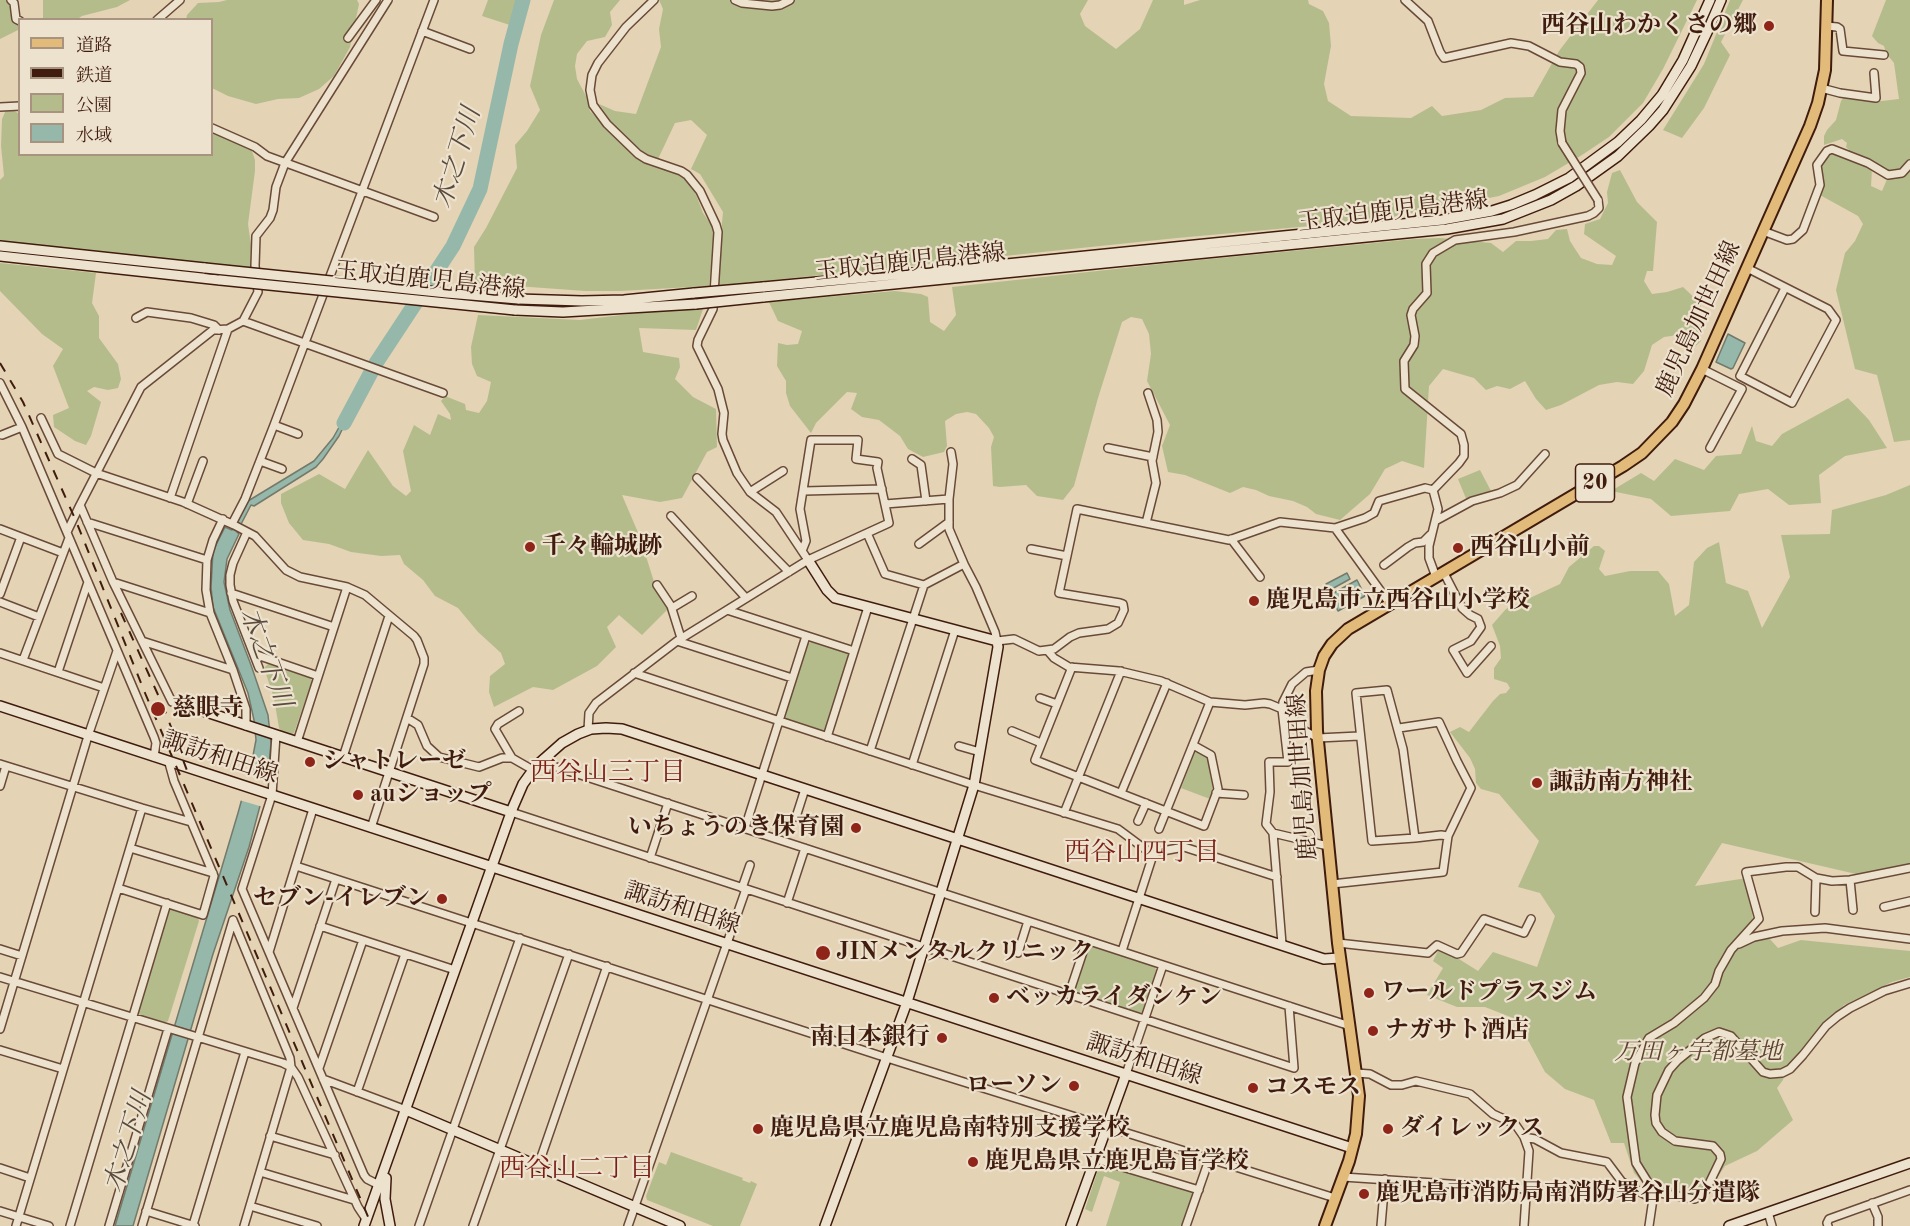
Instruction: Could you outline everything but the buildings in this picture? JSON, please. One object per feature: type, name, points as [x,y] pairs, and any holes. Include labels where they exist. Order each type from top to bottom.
[{"type":"main road","name":"鹿児島加世田線","points":[[1325,1226],[1353,1148],[1359,1096],[1338,943],[1318,738],[1315,699],[1319,670],[1324,656],[1340,636],[1390,604],[1623,466],[1642,453],[1672,422],[1702,369],[1810,126],[1825,70],[1827,0]]},
{"type":"street","points":[[11,0],[14,3],[18,20]]},
{"type":"street","points":[[159,18],[180,0]]},
{"type":"street","points":[[348,38],[375,0]]},
{"type":"street","points":[[23,660],[80,505],[141,387],[213,330],[228,329],[243,321],[256,298],[258,288],[255,266],[256,236],[270,218],[276,187],[285,163],[388,0]]},
{"type":"street","points":[[233,524],[274,425],[434,0]]},
{"type":"street","points":[[654,0],[626,27],[598,63],[592,75],[590,90],[593,105],[607,124],[638,153],[646,159],[681,171],[700,191],[718,232],[712,309],[697,346],[711,373],[722,405],[723,440],[737,473],[750,492],[772,508],[833,597],[997,641],[1014,639],[1039,651],[1048,651],[1079,633],[1108,629],[1118,622],[1124,610],[1123,604],[1120,603],[1059,593],[1077,509],[1231,539],[1280,522],[1335,528],[1374,513],[1379,501],[1425,488],[1433,490]]},
{"type":"street","points":[[735,0],[742,3],[772,6],[790,0]]},
{"type":"street","points":[[1405,0],[1428,21],[1444,58],[1511,43],[1529,46],[1560,62],[1576,64],[1580,67],[1581,73],[1562,110],[1560,131],[1562,143],[1600,204],[1599,208],[1588,216],[1506,234],[1455,240],[1429,257],[1426,264],[1427,293],[1410,315],[1415,336],[1414,345],[1404,361],[1406,389],[1461,434],[1464,445],[1464,456],[1433,490]]},
{"type":"street","name":"玉取迫鹿児島港線","points":[[0,256],[515,310],[573,312],[696,304],[763,292],[1057,263],[1442,220],[1492,211],[1535,195],[1569,178],[1618,142],[1662,95],[1683,60],[1710,0]]},
{"type":"street","name":"玉取迫鹿児島港線","points":[[1178,250],[1458,227],[1503,219],[1551,200],[1576,186],[1632,144],[1663,110],[1691,66],[1721,0]]},
{"type":"street","points":[[1826,26],[1840,29],[1844,51],[1884,55]]},
{"type":"street","points":[[422,31],[470,49]]},
{"type":"street","points":[[1821,88],[1876,98],[1874,73]]},
{"type":"street","points":[[0,107],[18,106]]},
{"type":"street","points":[[213,129],[246,142],[267,156],[434,217]]},
{"type":"street","points":[[1764,231],[1787,240],[1798,236],[1809,216],[1820,185],[1817,165],[1825,153],[1832,149],[1868,163],[1888,175],[1902,173],[1910,164]]},
{"type":"street","name":"玉取迫鹿児島港線","points":[[0,246],[447,294],[518,299],[624,300],[694,293],[763,292]]},
{"type":"street","points":[[1747,268],[1828,309],[1836,320],[1792,403],[1740,376],[1785,288]]},
{"type":"street","points":[[258,288],[323,295]]},
{"type":"street","points":[[136,318],[147,312],[191,318],[214,325],[219,330]]},
{"type":"street","points":[[243,321],[443,393]]},
{"type":"street","points":[[170,498],[228,329]]},
{"type":"street","points":[[1702,369],[1742,389],[1710,448]]},
{"type":"street","points":[[0,383],[4,396],[22,427],[154,737],[156,743],[153,758]]},
{"type":"street","points":[[1146,523],[1156,483],[1153,457],[1158,432],[1157,420],[1148,393]]},
{"type":"street","points":[[41,418],[58,454],[96,473],[187,504],[233,524],[255,536],[286,570],[300,577],[347,586],[365,595],[417,640],[424,664],[371,828]]},
{"type":"street","points":[[274,425],[298,434]]},
{"type":"street","points":[[2,435],[22,427]]},
{"type":"street","points":[[588,730],[591,708],[679,640],[808,560],[889,523],[878,462],[856,459],[858,440],[811,440],[800,509],[806,541],[802,551]]},
{"type":"street","points":[[1108,448],[1153,457]]},
{"type":"street","points":[[825,1226],[907,1002],[974,785],[998,652],[995,632],[949,529],[951,452]]},
{"type":"street","points":[[1437,520],[1472,501],[1500,493],[1517,485],[1545,454]]},
{"type":"street","points":[[912,459],[921,465],[926,501]]},
{"type":"street","points":[[187,504],[202,461]]},
{"type":"street","points":[[260,461],[282,470]]},
{"type":"street","points":[[750,492],[783,471]]},
{"type":"street","points":[[697,478],[789,572]]},
{"type":"street","points":[[804,491],[882,489]]},
{"type":"street","points":[[1433,490],[1438,509],[1429,546],[1430,558],[1462,608],[1478,619],[1481,627],[1471,641],[1453,650],[1467,673],[1491,646]]},
{"type":"street","points":[[885,504],[949,498]]},
{"type":"street","points":[[80,505],[113,582],[172,702],[1294,1068],[1289,1006]]},
{"type":"street","points":[[671,516],[746,598]]},
{"type":"street","points":[[223,519],[207,560],[206,591],[210,613],[246,709],[248,726]]},
{"type":"street","points":[[87,522],[207,560]]},
{"type":"street","points":[[919,544],[949,522]]},
{"type":"street","points":[[1335,528],[1390,604]]},
{"type":"street","points":[[0,529],[63,553]]},
{"type":"street","points":[[245,531],[230,575],[231,593],[259,668]]},
{"type":"street","points":[[867,533],[885,574],[924,585],[964,564]]},
{"type":"street","points":[[1384,565],[1408,547],[1423,542],[1432,533]]},
{"type":"street","points":[[0,594],[21,537]]},
{"type":"street","points":[[1231,539],[1260,577]]},
{"type":"street","points":[[1031,549],[1067,556]]},
{"type":"street","points":[[58,672],[88,582]]},
{"type":"street","points":[[113,582],[210,613]]},
{"type":"street","points":[[657,585],[672,608],[679,640]]},
{"type":"street","points":[[870,751],[924,585]]},
{"type":"street","points":[[297,742],[347,586]]},
{"type":"street","points":[[231,593],[334,627]]},
{"type":"street","points":[[672,608],[692,596]]},
{"type":"street","points":[[0,602],[39,616]]},
{"type":"street","points":[[827,737],[868,607]]},
{"type":"street","points":[[727,610],[854,651]]},
{"type":"street","points":[[343,758],[389,616]]},
{"type":"street","points":[[912,765],[955,630]]},
{"type":"street","points":[[745,828],[806,636]]},
{"type":"street","points":[[679,640],[792,678]]},
{"type":"street","points":[[142,641],[233,670]]},
{"type":"street","points":[[0,1029],[88,736],[117,651]]},
{"type":"street","points":[[1048,651],[1059,662],[1072,667],[1121,671],[1167,683],[1210,702],[1245,705],[1264,703],[1282,709],[1305,731],[1318,738],[1359,736]]},
{"type":"street","points":[[0,653],[104,688]]},
{"type":"street","points":[[254,654],[318,676]]},
{"type":"street","points":[[1072,667],[1035,760],[1204,826],[1218,789],[1211,754],[1193,745]]},
{"type":"street","points":[[1281,944],[1273,833],[1266,824],[1270,792],[1269,762],[1288,762],[1282,709],[1286,694],[1292,684],[1306,672],[1319,670]]},
{"type":"street","points":[[1064,813],[1121,671]]},
{"type":"street","points":[[634,673],[974,785],[1118,829],[1154,855]]},
{"type":"street","points":[[1121,793],[1167,683]]},
{"type":"street","points":[[1415,838],[1399,728],[1388,690],[1356,693],[1371,841],[1448,836]]},
{"type":"street","points":[[1040,698],[1057,704]]},
{"type":"street","points":[[1159,829],[1210,702]]},
{"type":"street","name":"諏訪和田線","points":[[0,706],[153,758],[243,785],[1353,1148]]},
{"type":"street","points":[[512,758],[495,729],[498,724],[519,711]]},
{"type":"street","points":[[407,718],[418,725],[427,746],[438,757],[479,767],[502,758],[512,758],[533,770]]},
{"type":"street","points":[[1332,884],[1443,872],[1448,836],[1471,788],[1439,722],[1399,728]]},
{"type":"street","points":[[367,1219],[511,812],[524,784],[543,759],[562,743],[588,730],[622,729],[1324,958],[1340,958]]},
{"type":"street","points":[[1012,731],[1041,743]]},
{"type":"street","points":[[274,735],[270,794],[242,889],[364,1175],[379,1185]]},
{"type":"street","points":[[959,746],[980,753]]},
{"type":"street","points":[[543,759],[553,766],[1350,1026]]},
{"type":"street","points":[[118,888],[203,915],[214,876],[174,781],[169,763]]},
{"type":"street","points":[[0,786],[3,765],[191,822]]},
{"type":"street","points":[[795,817],[805,789]]},
{"type":"street","points":[[1216,793],[1244,795]]},
{"type":"street","points":[[650,858],[668,803]]},
{"type":"street","points":[[1138,821],[1146,803]]},
{"type":"street","points":[[16,1226],[142,808]]},
{"type":"street","points":[[269,952],[314,809]]},
{"type":"street","points":[[1273,833],[1328,846]]},
{"type":"street","points":[[1122,951],[1154,855],[1157,852],[1184,847],[1276,877]]},
{"type":"street","points":[[130,848],[213,873]]},
{"type":"street","points":[[787,903],[805,848]]},
{"type":"street","points":[[628,1226],[728,944],[750,865]]},
{"type":"street","points":[[296,866],[887,1058],[1210,1157],[1335,1198]]},
{"type":"street","points":[[1649,1226],[1654,1196],[1636,1163],[1628,1097],[1635,1063],[1648,1038],[1691,1011],[1704,998],[1715,984],[1726,957],[1759,919],[1746,872],[1798,867],[1816,878],[1832,881],[1850,880],[1910,868]]},
{"type":"street","points":[[1815,912],[1816,878]]},
{"type":"street","points":[[293,1008],[336,879]]},
{"type":"street","points":[[1850,880],[1853,910]]},
{"type":"street","points":[[1884,907],[1910,902]]},
{"type":"street","points":[[70,1226],[167,903]]},
{"type":"street","points":[[1338,943],[1428,953],[1437,945],[1457,954],[1461,953],[1484,919],[1524,933],[1531,919]]},
{"type":"street","points":[[142,1226],[233,920],[290,1058],[291,1067],[244,1226]]},
{"type":"street","points":[[1018,953],[1028,921]]},
{"type":"street","points":[[320,926],[455,970]]},
{"type":"street","points":[[1734,948],[1754,936],[1782,931],[1825,928],[1910,939]]},
{"type":"street","points":[[420,1226],[520,938]]},
{"type":"street","points":[[318,1068],[363,940]]},
{"type":"street","points":[[1069,994],[1087,940]]},
{"type":"street","points":[[0,949],[22,956]]},
{"type":"street","points":[[357,1092],[405,954]]},
{"type":"street","points":[[473,1226],[569,954]]},
{"type":"street","points":[[1071,1226],[1126,1074],[1162,965]]},
{"type":"street","points":[[538,1166],[607,966]]},
{"type":"street","points":[[0,977],[291,1067],[335,1155],[354,1200],[367,1219]]},
{"type":"street","points":[[1524,1137],[1535,1139],[1561,1152],[1607,1162],[1622,1182],[1654,1196],[1695,1199],[1706,1190],[1721,1159],[1720,1154],[1713,1146],[1675,1141],[1662,1132],[1656,1123],[1655,1105],[1659,1089],[1668,1070],[1705,1038],[1719,1032],[1731,1036],[1763,1072],[1782,1073],[1790,1069],[1826,1026],[1838,1016],[1884,991],[1910,982]]},
{"type":"street","points":[[109,1226],[170,1029]]},
{"type":"street","points":[[0,1050],[63,1069]]},
{"type":"street","points":[[146,1211],[194,1226],[246,1052]]},
{"type":"street","points":[[1356,1073],[1370,1074],[1391,1085],[1416,1082],[1470,1094],[1493,1114],[1515,1124],[1524,1137],[1529,1151],[1524,1226]]},
{"type":"street","points":[[323,1079],[406,1110],[680,1226]]},
{"type":"street","points":[[270,1136],[335,1155]]},
{"type":"street","points":[[1186,1226],[1210,1157]]},
{"type":"street","points":[[1096,1159],[1199,1190]]},
{"type":"street","points":[[387,1162],[385,1199],[389,1225]]},
{"type":"street","points":[[1728,1226],[1910,1162]]},
{"type":"street","points":[[0,1168],[30,1178]]},
{"type":"street","points":[[260,1172],[354,1200]]},
{"type":"street","points":[[1343,1177],[1526,1189]]},
{"type":"street","points":[[1382,1226],[1385,1179]]},
{"type":"street","points":[[1828,1226],[1829,1219],[1910,1190]]},
{"type":"street","points":[[1872,1203],[1878,1217],[1878,1226]]},
{"type":"street","points":[[250,1206],[317,1226]]},
{"type":"street","points":[[0,1211],[49,1226]]},
{"type":"street","points":[[1768,1212],[1772,1226]]},
{"type":"street","points":[[367,1219],[384,1218],[389,1225]]},
{"type":"green space","points":[[0,0],[13,0],[12,17],[18,25],[18,30],[0,39]]},
{"type":"green space","points":[[43,0],[130,0],[117,7],[79,18],[43,18]]},
{"type":"green space","points":[[227,0],[357,0],[359,4],[350,47],[334,76],[319,89],[299,98],[278,99],[256,104],[228,96],[213,88],[213,18],[186,18],[198,3]]},
{"type":"green space","points":[[488,0],[519,0],[513,26],[482,16]]},
{"type":"green space","points":[[554,0],[620,0],[610,12],[612,25],[605,37],[587,41],[577,54],[575,66],[577,79],[586,96],[590,111],[623,144],[650,163],[685,177],[692,184],[703,213],[715,230],[709,286],[585,291],[475,283],[474,247],[517,168],[515,145],[540,110],[530,86],[541,35]]},
{"type":"green space","points":[[659,0],[1088,0],[1080,14],[1085,26],[1116,49],[1140,29],[1153,0],[1184,0],[1184,5],[1200,0],[1308,0],[1309,4],[1323,11],[1329,23],[1331,46],[1324,84],[1328,101],[1351,116],[1411,118],[1432,106],[1442,116],[1481,110],[1505,98],[1533,97],[1559,51],[1598,0],[1697,0],[1663,69],[1643,103],[1609,137],[1545,177],[1499,196],[1377,220],[1177,238],[716,286],[723,212],[700,174],[691,169],[707,135],[691,120],[675,123],[658,159],[646,154],[620,134],[599,104],[615,111],[636,114],[661,47],[659,29],[663,9]]},
{"type":"green space","points":[[1730,0],[1743,0],[1721,42],[1730,55],[1704,108],[1682,138],[1663,130],[1704,64]]},
{"type":"green space","points":[[1886,0],[1910,0],[1910,159],[1903,170],[1895,173],[1885,171],[1850,151],[1846,147],[1847,143],[1842,139],[1824,145],[1824,136],[1836,120],[1844,97],[1882,101],[1899,99],[1894,63],[1886,53],[1884,46],[1872,36]]},
{"type":"green space","points":[[12,109],[18,113],[18,156],[213,156],[213,131],[251,148],[255,160],[255,171],[248,224],[251,245],[250,268],[0,241],[0,180],[4,176],[1,146],[2,119],[6,110]]},
{"type":"green space","points":[[1833,152],[1869,166],[1872,169],[1871,186],[1882,191],[1888,177],[1910,168],[1910,440],[1894,442],[1877,375],[1855,369],[1836,290],[1845,253],[1855,241],[1863,224],[1858,216],[1820,195],[1819,165],[1826,154]]},
{"type":"green space","points":[[1620,170],[1637,202],[1657,222],[1653,271],[1647,271],[1644,281],[1652,294],[1683,287],[1701,304],[1701,341],[1689,352],[1685,334],[1664,337],[1652,345],[1644,371],[1633,384],[1617,382],[1599,385],[1561,405],[1546,410],[1525,381],[1510,389],[1497,386],[1486,390],[1474,378],[1443,369],[1429,386],[1424,468],[1402,461],[1385,469],[1370,494],[1340,520],[1316,514],[1293,501],[1269,496],[1256,490],[1243,487],[1230,493],[1185,475],[1168,472],[1162,446],[1170,425],[1147,381],[1151,354],[1149,334],[1142,319],[1131,317],[1122,322],[1074,486],[1063,500],[1037,496],[1026,485],[993,486],[991,447],[994,437],[976,414],[967,412],[956,414],[945,421],[947,446],[944,452],[923,457],[908,449],[900,436],[879,420],[862,417],[851,409],[857,393],[847,392],[816,423],[811,433],[790,406],[786,393],[786,381],[777,366],[778,343],[798,344],[802,331],[778,321],[769,302],[895,291],[921,294],[928,297],[930,322],[944,331],[956,315],[952,287],[1414,239],[1440,238],[1491,243],[1503,252],[1516,241],[1548,239],[1556,230],[1567,229],[1570,241],[1581,258],[1597,264],[1612,265],[1616,256],[1584,234],[1585,224],[1600,219],[1608,203],[1607,192],[1612,173]]},
{"type":"green space","points":[[0,263],[96,273],[92,303],[99,316],[99,338],[118,364],[121,379],[118,388],[108,390],[94,387],[87,391],[101,402],[86,445],[75,441],[54,427],[53,415],[69,408],[53,366],[63,349],[42,334],[0,291]]},
{"type":"green space","points":[[703,309],[696,330],[639,328],[643,352],[679,358],[680,367],[675,379],[693,397],[716,409],[717,447],[707,452],[682,498],[660,502],[622,495],[640,537],[655,585],[668,609],[642,635],[619,615],[607,627],[616,647],[597,666],[553,690],[533,687],[494,707],[489,692],[490,676],[505,664],[501,653],[478,632],[458,608],[435,596],[423,580],[404,564],[400,555],[381,556],[351,552],[329,544],[303,540],[289,523],[281,503],[281,494],[319,474],[345,489],[368,450],[393,486],[406,496],[411,491],[403,451],[414,425],[430,435],[438,414],[451,420],[450,414],[441,401],[445,396],[465,404],[466,410],[479,413],[487,401],[491,382],[477,376],[472,364],[471,347],[478,315],[580,320],[655,311]]},
{"type":"green space","points":[[1848,398],[1869,420],[1887,448],[1845,456],[1819,475],[1821,503],[1789,505],[1768,489],[1739,494],[1730,511],[1671,516],[1651,499],[1611,491],[1641,473],[1654,481],[1675,459],[1704,470],[1716,456],[1741,454],[1752,426],[1756,441],[1772,446],[1782,434]]},
{"type":"green space","points":[[1480,470],[1491,491],[1467,501],[1458,479]]},
{"type":"green space","name":"万田ヶ宇都墓地","points":[[1910,485],[1910,867],[1856,874],[1722,843],[1695,886],[1747,878],[1756,940],[1769,938],[1778,948],[1801,940],[1910,951],[1910,977],[1892,982],[1844,1005],[1787,1066],[1783,1080],[1777,1088],[1793,1120],[1757,1151],[1725,1166],[1703,1199],[1692,1204],[1657,1197],[1634,1173],[1624,1143],[1611,1143],[1594,1100],[1565,1089],[1545,1072],[1513,1018],[1485,1007],[1457,1007],[1427,995],[1443,968],[1433,961],[1440,947],[1478,971],[1493,952],[1537,967],[1555,916],[1540,893],[1518,887],[1539,841],[1499,794],[1481,789],[1476,783],[1475,769],[1470,758],[1450,732],[1460,727],[1469,732],[1493,701],[1510,688],[1507,683],[1494,679],[1494,668],[1501,658],[1500,646],[1492,625],[1506,609],[1560,584],[1569,567],[1594,546],[1599,546],[1605,551],[1599,569],[1605,576],[1630,571],[1658,571],[1669,584],[1675,616],[1689,605],[1694,562],[1707,548],[1719,542],[1726,583],[1748,591],[1762,628],[1790,577],[1781,535],[1830,534],[1832,510],[1886,495]]},
{"type":"green space","points":[[812,641],[847,653],[849,657],[826,730],[822,731],[787,721],[784,716],[808,644]]},
{"type":"green space","points":[[268,664],[310,678],[312,681],[294,733],[291,735],[279,728],[274,698],[264,668]]},
{"type":"green space","points":[[1195,752],[1207,756],[1213,790],[1210,799],[1181,788]]},
{"type":"green space","points":[[172,908],[197,916],[199,921],[168,1021],[164,1023],[138,1013]]},
{"type":"green space","points":[[1092,945],[1155,966],[1156,970],[1142,1012],[1139,1013],[1077,993],[1075,989],[1088,947]]},
{"type":"green space","points":[[671,1152],[757,1184],[740,1226],[713,1226],[647,1200],[646,1196],[659,1162],[666,1165]]},
{"type":"green space","points":[[1104,1164],[1192,1191],[1193,1196],[1182,1226],[1106,1226],[1120,1182],[1104,1176],[1092,1212],[1085,1209],[1099,1167]]},
{"type":"water","points":[[1728,334],[1745,343],[1731,369],[1716,362]]},
{"type":"water","points":[[351,406],[353,407],[339,436],[316,467],[254,506],[251,505],[237,532],[239,534],[227,559],[224,582],[230,610],[268,715],[271,743],[268,776],[249,847],[213,954],[133,1226],[115,1226],[238,813],[256,740],[248,693],[213,607],[211,587],[213,551],[225,527],[232,530],[248,501],[314,461],[333,438]]},
{"type":"water","points":[[1347,573],[1350,579],[1330,590],[1326,584]]},
{"type":"water","points":[[1357,580],[1365,596],[1338,611],[1330,595]]},
{"type":"pier","points":[[246,774],[269,782],[263,807],[239,800]]},
{"type":"waterway","name":"木之下川","points":[[344,423],[376,363],[453,246],[480,189],[511,44],[523,0]]},
{"type":"railway","points":[[0,363],[23,402],[76,521],[145,693],[372,1226]]},
{"type":"railway","points":[[121,613],[164,708],[189,776]]},
{"type":"place","name":"西谷山わかくさの郷","points":[[1769,26]]},
{"type":"place","name":"千々輪城跡","points":[[530,547]]},
{"type":"place","name":"西谷山小前","points":[[1458,548]]},
{"type":"place","name":"鹿児島市立西谷山小学校","points":[[1254,601]]},
{"type":"place","name":"慈眼寺","points":[[158,709]]},
{"type":"place","name":"シャトレーゼ","points":[[310,762]]},
{"type":"place","name":"諏訪南方神社","points":[[1537,783]]},
{"type":"place","name":"auショップ","points":[[358,795]]},
{"type":"place","name":"いちょうのき保育園","points":[[856,828]]},
{"type":"place","name":"セブン-イレブン","points":[[442,899]]},
{"type":"place","name":"JINメンタルクリニック","points":[[823,953]]},
{"type":"place","name":"ワールドプラスジム","points":[[1369,993]]},
{"type":"place","name":"ベッカライダンケン","points":[[994,998]]},
{"type":"place","name":"ナガサト酒店","points":[[1373,1031]]},
{"type":"place","name":"南日本銀行","points":[[942,1038]]},
{"type":"place","name":"ローソン","points":[[1074,1086]]},
{"type":"place","name":"コスモス","points":[[1253,1088]]},
{"type":"place","name":"鹿児島県立鹿児島南特別支援学校","points":[[758,1129]]},
{"type":"place","name":"ダイレックス","points":[[1388,1129]]},
{"type":"place","name":"鹿児島県立鹿児島盲学校","points":[[973,1162]]},
{"type":"place","name":"鹿児島市消防局南消防署谷山分遣隊","points":[[1364,1194]]},
{"type":"district","name":"西谷山三丁目","points":[[608,773]]},
{"type":"district","name":"西谷山四丁目","points":[[1142,853]]},
{"type":"district","name":"西谷山二丁目","points":[[577,1169]]}]
